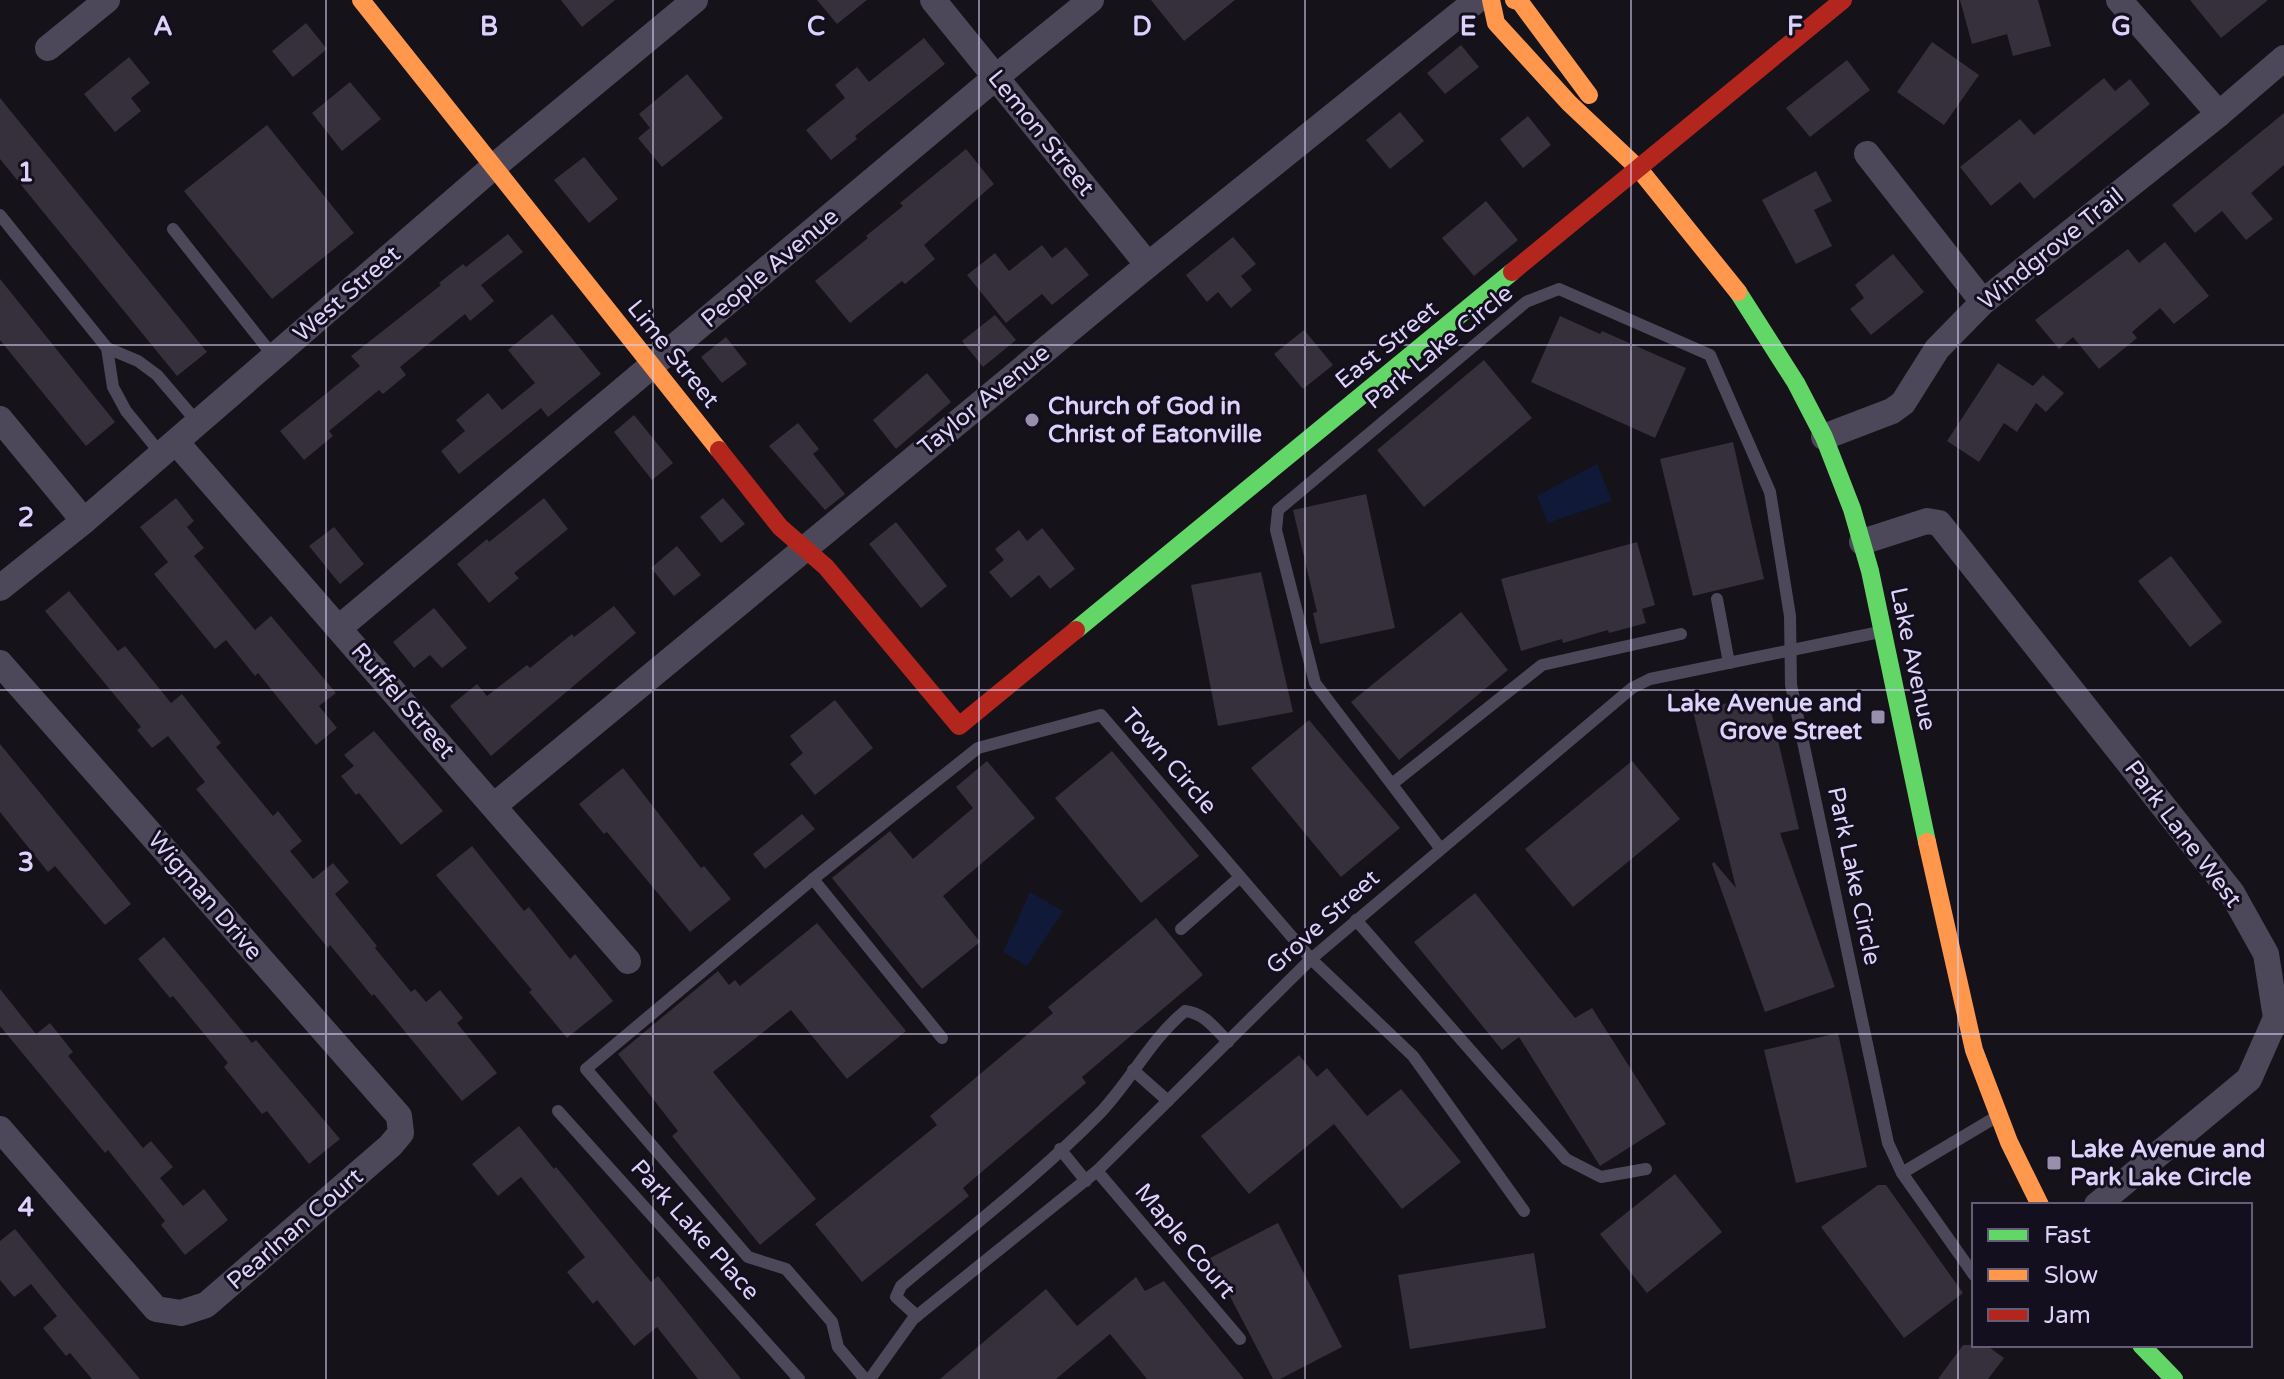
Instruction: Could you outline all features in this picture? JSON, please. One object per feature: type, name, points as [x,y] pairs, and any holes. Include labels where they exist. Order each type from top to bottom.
[{"type":"street","points":[[48,48],[107,0]]},
{"type":"street","name":"Lime Street","points":[[361,0],[780,527],[826,567],[959,726]]},
{"type":"street","name":"West Street","points":[[0,588],[84,521],[492,168],[695,0]]},
{"type":"street","name":"Lemon Street","points":[[933,0],[1148,265]]},
{"type":"street","name":"People Avenue","points":[[339,628],[1091,0]]},
{"type":"street","name":"Taylor Avenue","points":[[495,805],[1148,265],[1477,0]]},
{"type":"street","points":[[1491,0],[1496,23],[1569,103],[1639,169]]},
{"type":"street","points":[[1514,0],[1520,2],[1585,89],[1639,169]]},
{"type":"street","name":"East Street","points":[[959,726],[1843,0]]},
{"type":"street","points":[[2119,0],[2219,114]]},
{"type":"street","name":"Windgrove Trail","points":[[1824,437],[1892,411],[1903,403],[1937,349],[1983,302],[2219,114],[2284,58]]},
{"type":"street","points":[[1867,154],[1983,302]]},
{"type":"street","name":"Lake Avenue","points":[[1639,169],[1742,297],[1796,383],[1824,437],[1862,542],[1963,1008],[1984,1082],[2039,1203]]},
{"type":"street","points":[[0,419],[84,521]]},
{"type":"street","name":"Ruffel Street","points":[[169,448],[339,628],[628,961]]},
{"type":"street","name":"Park Lane West","points":[[1862,542],[1927,521],[1939,523],[2232,893],[2266,954],[2276,1018],[2249,1079],[2099,1203]]},
{"type":"street","name":"Wigman Drive","points":[[0,663],[399,1116],[401,1133]]},
{"type":"street","name":"Pearlnan Court","points":[[0,1129],[156,1309],[181,1313],[206,1305],[390,1146],[401,1133]]},
{"type":"street","points":[[2143,1347],[2174,1379]]},
{"type":"lane","points":[[0,215],[107,348],[138,361],[157,375],[198,423]]},
{"type":"lane","points":[[173,229],[274,357]]},
{"type":"lane","name":"Park Lake Circle","points":[[1440,848],[1315,683],[1276,530],[1278,510],[1526,302],[1559,289],[1710,355],[1770,492],[1790,616],[1791,685],[1888,1143],[1902,1173],[1972,1272]]},
{"type":"lane","points":[[107,348],[113,387],[126,411],[169,448]]},
{"type":"lane","points":[[1717,599],[1729,663]]},
{"type":"lane","name":"Grove Street","points":[[867,1379],[917,1316],[1086,1181],[1311,959],[1632,688],[1650,679],[1883,631]]},
{"type":"lane","points":[[1392,784],[1542,665],[1681,634]]},
{"type":"lane","name":"Town Circle","points":[[813,879],[978,748],[1101,715],[1311,959],[1413,1056],[1524,1211]]},
{"type":"lane","points":[[1181,929],[1240,877]]},
{"type":"lane","points":[[867,1379],[838,1347],[832,1322],[786,1269],[748,1257],[586,1069],[813,879],[942,1038]]},
{"type":"lane","points":[[1356,920],[1566,1159],[1601,1177],[1646,1169]]},
{"type":"lane","points":[[917,1316],[896,1297],[901,1286],[1098,1115],[1185,1011],[1194,1012],[1209,1022],[1228,1042]]},
{"type":"lane","points":[[1133,1070],[1168,1101]]},
{"type":"lane","name":"Park Lake Place","points":[[558,1111],[799,1379]]},
{"type":"lane","points":[[1902,1173],[1998,1116]]},
{"type":"lane","points":[[1060,1149],[1086,1181]]},
{"type":"lane","name":"Maple Court","points":[[1097,1171],[1240,1339]]},
{"type":"water","points":[[1597,464],[1612,501],[1548,523],[1537,496]]},
{"type":"water","points":[[1030,892],[1063,911],[1027,966],[1003,952]]},
{"type":"building","points":[[561,0],[615,0],[582,27]]},
{"type":"building","points":[[817,0],[867,0],[837,24]]},
{"type":"building","points":[[1151,0],[1235,0],[1184,41]]},
{"type":"building","points":[[1960,0],[2038,0],[2051,46],[2013,56],[2007,34],[1972,44]]},
{"type":"building","points":[[2190,0],[2268,0],[2221,38]]},
{"type":"building","points":[[306,23],[327,49],[293,77],[272,51]]},
{"type":"building","points":[[924,38],[945,64],[855,136],[857,139],[831,160],[806,130],[845,98],[835,85],[857,67],[869,82]]},
{"type":"building","points":[[1932,42],[1979,75],[1944,125],[1897,92]]},
{"type":"building","points":[[1461,45],[1479,67],[1445,94],[1427,73]]},
{"type":"building","points":[[129,57],[150,83],[131,98],[141,111],[115,132],[84,94]]},
{"type":"building","points":[[1847,60],[1870,90],[1810,137],[1786,108]]},
{"type":"building","points":[[687,74],[723,118],[662,167],[638,138],[650,128],[639,114]]},
{"type":"building","points":[[2104,78],[2115,91],[2130,79],[2150,104],[2034,199],[2020,182],[1991,206],[1960,167],[2020,119],[2034,135]]},
{"type":"building","points":[[350,82],[381,119],[342,151],[312,113]]},
{"type":"building","points":[[0,98],[207,352],[177,376],[0,159]]},
{"type":"building","points":[[1400,112],[1424,141],[1390,169],[1366,140]]},
{"type":"building","points":[[2284,113],[2284,165],[2251,193],[2273,219],[2246,240],[2222,211],[2195,233],[2172,205]]},
{"type":"building","points":[[1528,116],[1551,145],[1523,168],[1500,139]]},
{"type":"building","points":[[267,125],[354,233],[272,299],[184,191]]},
{"type":"building","points":[[966,149],[994,184],[924,245],[935,259],[850,323],[815,281],[903,206],[900,203]]},
{"type":"building","points":[[584,157],[618,199],[589,223],[554,180]]},
{"type":"building","points":[[1816,171],[1832,201],[1814,210],[1832,246],[1796,264],[1762,200]]},
{"type":"building","points":[[1486,201],[1518,240],[1474,276],[1442,238]]},
{"type":"building","points":[[508,234],[523,252],[481,285],[494,301],[470,321],[465,314],[400,367],[406,375],[383,394],[379,390],[329,431],[333,436],[304,460],[280,431],[360,366],[351,356],[463,264],[466,267]]},
{"type":"building","points":[[1233,237],[1256,264],[1241,276],[1252,290],[1231,308],[1218,292],[1207,302],[1186,275]]},
{"type":"building","points":[[2165,242],[2209,296],[2174,324],[2160,308],[2132,332],[2137,338],[2099,369],[2073,337],[2059,349],[2035,320],[2128,249],[2139,263]]},
{"type":"building","points":[[1042,245],[1052,258],[1066,247],[1089,275],[1052,305],[1042,294],[1006,323],[967,275],[995,253],[1009,271]]},
{"type":"building","points":[[1893,254],[1924,292],[1871,335],[1850,309],[1864,298],[1855,285]]},
{"type":"building","points":[[0,279],[115,422],[86,446],[0,340]]},
{"type":"building","points":[[552,314],[601,374],[548,417],[541,408],[459,474],[441,451],[465,431],[456,420],[488,393],[502,410],[535,383],[508,350]]},
{"type":"building","points":[[995,315],[1016,340],[983,367],[962,341]]},
{"type":"building","points":[[1560,316],[1686,368],[1655,438],[1531,382]]},
{"type":"building","points":[[1304,330],[1333,365],[1303,389],[1274,354]]},
{"type":"building","points":[[726,337],[747,364],[722,383],[701,357]]},
{"type":"building","points":[[1484,360],[1532,418],[1424,507],[1377,450]]},
{"type":"building","points":[[1998,363],[2033,386],[2043,375],[2064,393],[2046,412],[2036,403],[2017,432],[2004,423],[1979,462],[1947,441]]},
{"type":"building","points":[[927,373],[951,402],[896,449],[873,420]]},
{"type":"building","points":[[634,415],[673,463],[652,480],[614,432]]},
{"type":"building","points":[[798,423],[819,449],[813,454],[845,494],[825,510],[769,446]]},
{"type":"building","points":[[1733,442],[1764,579],[1693,596],[1660,459]]},
{"type":"building","points":[[1366,494],[1395,628],[1320,644],[1313,613],[1317,612],[1293,510]]},
{"type":"building","points":[[176,498],[194,521],[187,527],[204,548],[194,556],[255,630],[271,616],[336,693],[319,706],[337,728],[316,745],[258,673],[255,676],[226,640],[215,649],[154,574],[168,562],[140,527]]},
{"type":"building","points":[[544,498],[568,529],[514,573],[519,578],[489,603],[457,564]]},
{"type":"building","points":[[723,498],[745,524],[721,543],[700,517]]},
{"type":"building","points":[[896,522],[947,586],[921,608],[869,544]]},
{"type":"building","points":[[334,527],[364,564],[340,584],[309,546]]},
{"type":"building","points":[[1042,528],[1075,569],[1050,589],[1039,575],[1011,598],[989,572],[1004,560],[995,549],[1019,530],[1027,541]]},
{"type":"building","points":[[1637,542],[1655,605],[1642,609],[1646,623],[1563,643],[1562,639],[1521,651],[1501,579]]},
{"type":"building","points":[[677,546],[701,575],[674,596],[651,568]]},
{"type":"building","points":[[2171,556],[2222,622],[2190,647],[2138,581]]},
{"type":"building","points":[[1261,572],[1293,712],[1218,726],[1191,585]]},
{"type":"building","points":[[69,591],[118,651],[125,646],[171,703],[182,694],[221,743],[216,747],[273,816],[278,811],[302,841],[290,851],[313,879],[333,863],[349,882],[335,894],[377,946],[375,948],[411,992],[415,989],[426,1002],[440,990],[463,1018],[457,1023],[497,1073],[462,1101],[374,994],[372,996],[330,945],[328,948],[196,789],[205,782],[168,736],[152,748],[137,730],[141,727],[45,611]]},
{"type":"building","points":[[614,606],[636,633],[491,756],[450,706],[477,684],[487,696]]},
{"type":"building","points":[[434,608],[467,648],[442,668],[430,655],[414,668],[393,642]]},
{"type":"building","points":[[1461,612],[1508,670],[1399,760],[1351,702]]},
{"type":"building","points":[[1767,694],[1799,829],[1780,833],[1835,987],[1765,1012],[1712,864],[1714,862],[1736,888],[1693,711]]},
{"type":"building","points":[[835,700],[873,748],[815,795],[790,764],[803,753],[790,736]]},
{"type":"building","points":[[1309,720],[1400,828],[1341,877],[1251,768]]},
{"type":"building","points":[[374,731],[443,811],[401,845],[359,793],[356,795],[341,776],[354,766],[344,755]]},
{"type":"building","points":[[0,744],[131,904],[105,925],[55,866],[48,872],[0,812]]},
{"type":"building","points":[[1112,751],[1199,856],[1141,903],[1055,798]]},
{"type":"building","points":[[987,761],[1035,818],[943,896],[980,942],[922,989],[832,878],[890,831],[913,859],[973,808],[956,787]]},
{"type":"building","points":[[1632,761],[1680,819],[1573,907],[1525,849]]},
{"type":"building","points":[[623,768],[701,868],[704,866],[731,899],[690,932],[607,832],[604,834],[579,804]]},
{"type":"building","points":[[802,814],[815,829],[765,869],[753,854]]},
{"type":"building","points":[[472,846],[524,911],[529,907],[570,959],[575,954],[613,1001],[567,1038],[529,992],[532,990],[436,875]]},
{"type":"building","points":[[1475,893],[1575,1018],[1592,1008],[1666,1124],[1600,1166],[1519,1037],[1502,1050],[1414,942]]},
{"type":"building","points":[[1156,918],[1203,975],[1082,1077],[1086,1083],[963,1188],[969,1196],[862,1282],[815,1224],[937,1125],[930,1116],[1053,1013],[1048,1007]]},
{"type":"building","points":[[817,923],[906,1031],[847,1079],[791,1010],[713,1072],[816,1199],[760,1245],[672,1136],[678,1131],[618,1054],[718,971],[729,985],[735,980],[740,986]]},
{"type":"building","points":[[164,937],[252,1043],[256,1040],[340,1139],[309,1164],[267,1111],[262,1114],[224,1067],[228,1063],[138,959]]},
{"type":"building","points":[[0,989],[36,1034],[50,1023],[73,1052],[68,1056],[143,1148],[151,1141],[173,1167],[160,1178],[183,1206],[204,1189],[228,1220],[185,1255],[161,1225],[165,1221],[108,1150],[105,1153],[0,1026]]},
{"type":"building","points":[[1838,1033],[1867,1167],[1796,1183],[1764,1050]]},
{"type":"building","points":[[1299,1055],[1317,1077],[1327,1068],[1367,1116],[1401,1089],[1461,1162],[1402,1209],[1334,1124],[1249,1194],[1201,1136]]},
{"type":"building","points":[[519,1126],[651,1282],[658,1276],[741,1379],[698,1379],[657,1327],[634,1346],[597,1300],[593,1304],[567,1272],[585,1257],[521,1177],[498,1196],[472,1164]]},
{"type":"building","points":[[1675,1174],[1722,1232],[1647,1293],[1600,1234]]},
{"type":"building","points":[[1878,1185],[1886,1185],[1963,1293],[1904,1338],[1821,1227]]},
{"type":"building","points":[[1278,1223],[1342,1347],[1280,1379],[1273,1379],[1210,1258]]},
{"type":"building","points":[[15,1229],[140,1379],[92,1379],[70,1353],[66,1356],[43,1328],[57,1316],[31,1284],[14,1297],[0,1280],[0,1241]]},
{"type":"building","points":[[1534,1253],[1546,1328],[1410,1349],[1398,1275]]},
{"type":"building","points":[[1136,1277],[1145,1291],[1164,1281],[1244,1379],[1147,1379],[1110,1334],[1056,1379],[940,1379],[1046,1289],[1077,1326]]},
{"type":"building","points":[[1963,1345],[1989,1347],[2004,1358],[1988,1379],[1938,1379]]},
{"type":"traffic: fast","points":[[1076,630],[1512,272]]},
{"type":"traffic: fast","points":[[1738,292],[1796,383],[1824,437],[1852,509],[1870,571],[1927,842]]},
{"type":"traffic: fast","points":[[2143,1347],[2174,1379]]},
{"type":"traffic: slow","points":[[361,0],[719,450]]},
{"type":"traffic: slow","points":[[1491,0],[1496,23],[1569,103],[1639,169],[1738,292]]},
{"type":"traffic: slow","points":[[1514,0],[1520,2],[1589,95]]},
{"type":"traffic: slow","points":[[1927,842],[1974,1050],[2009,1142],[2039,1203]]},
{"type":"traffic: jam","points":[[1512,272],[1843,0]]},
{"type":"traffic: jam","points":[[719,450],[780,527],[826,567],[959,726],[1076,630]]},
{"type":"place","name":"Church of God in Christ of Eatonville","points":[[1032,420]]},
{"type":"place","name":"Lake Avenue and Grove Street","points":[[1878,717]]},
{"type":"place","name":"Lake Avenue and Park Lake Circle","points":[[2054,1163]]}]
